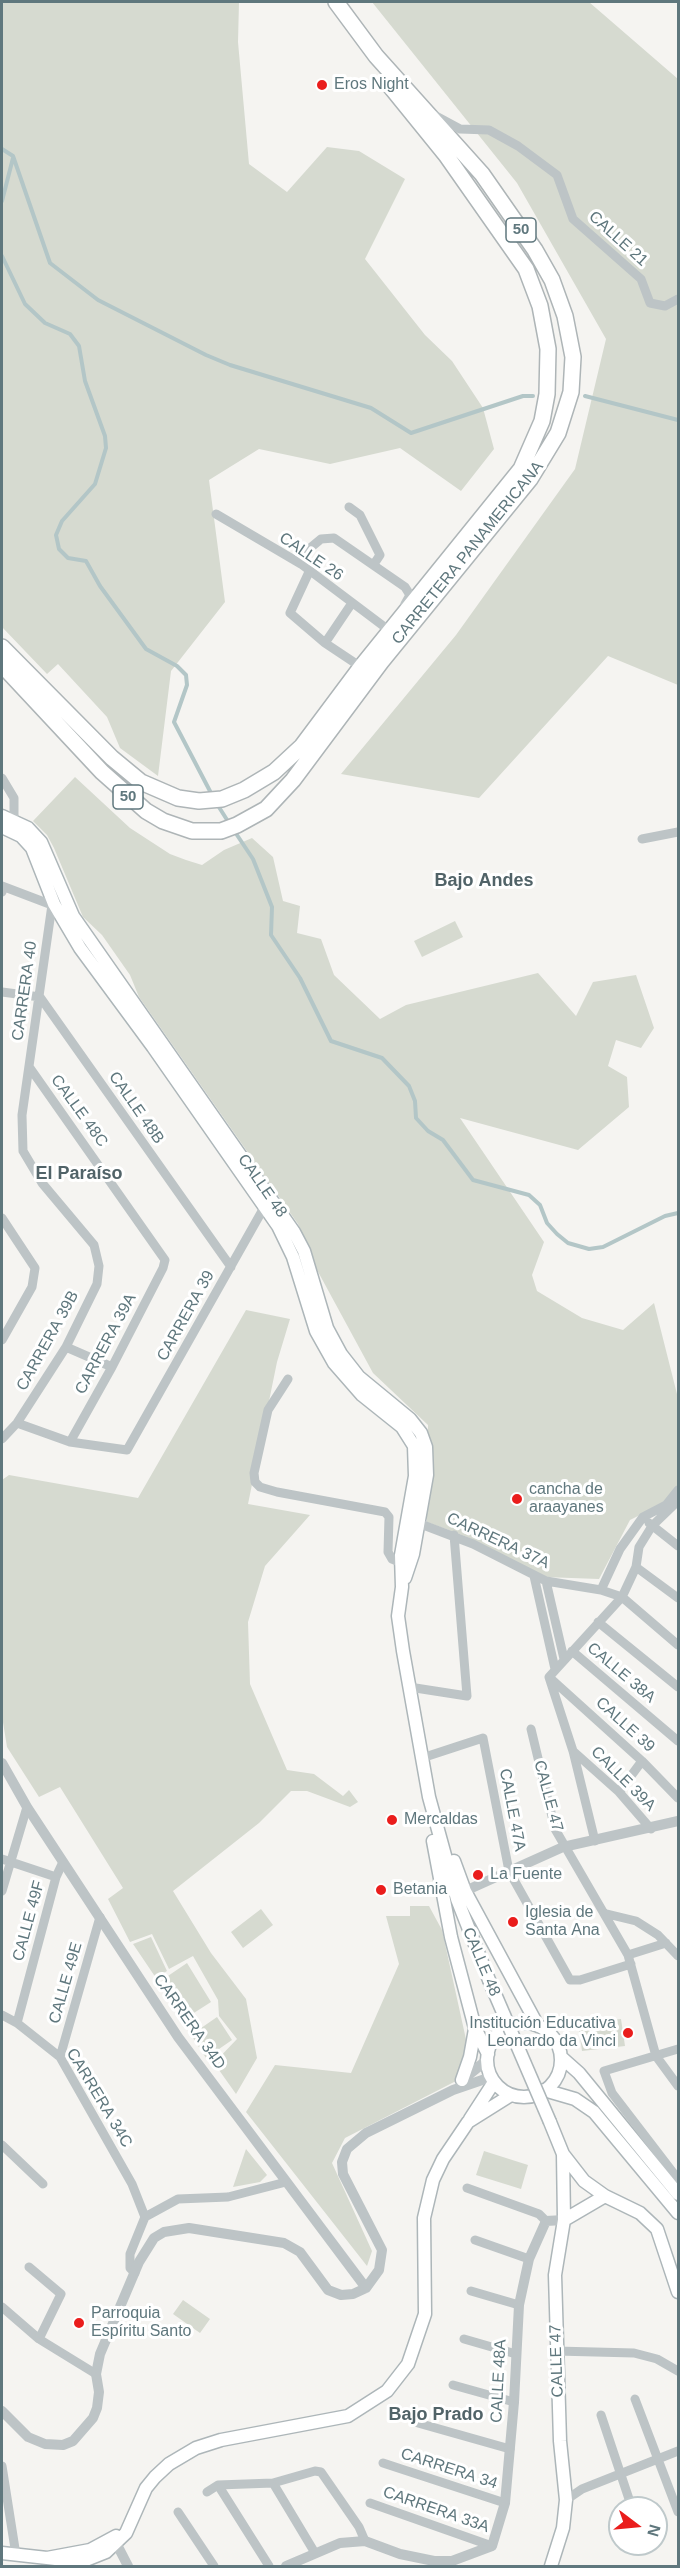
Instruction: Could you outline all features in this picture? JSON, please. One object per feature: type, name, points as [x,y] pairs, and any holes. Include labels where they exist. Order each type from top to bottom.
[{"type":"highway","name":"CARRETERA PANAMERICANA","points":[[2,665],[102,772],[147,811],[163,821],[192,831],[221,831],[256,816],[293,780],[381,662],[484,537],[511,493],[542,421],[547,394],[549,349],[540,306],[526,269],[446,155],[323,2]]},
{"type":"highway","name":"CARRETERA PANAMERICANA","points":[[2,647],[112,758],[141,782],[178,798],[200,801],[222,799],[244,790],[274,772],[302,746],[359,665],[550,449],[565,416],[573,373],[570,337],[552,280],[535,250],[482,174],[376,56],[336,2]]},
{"type":"main road","name":"CALLE 48","points":[[8,818],[28,828],[41,842],[57,903]]},
{"type":"main road","name":"CALLE 48","points":[[2,827],[21,837],[32,848],[57,903],[90,941],[267,1202],[304,1251],[327,1328],[341,1354],[365,1383],[411,1419],[424,1440],[428,1466],[413,1554],[402,1587]]},
{"type":"main road","name":"CALLE 48","points":[[267,1202],[290,1250],[316,1331],[327,1353],[356,1389],[402,1427],[414,1446],[416,1464],[402,1563],[402,1587],[398,1616],[429,1797],[429,1810],[454,1890],[489,1980],[563,2154]]},
{"type":"main road","name":"CALLE 48","points":[[415,1714],[428,1756],[454,1862],[454,1890],[448,1925],[475,2028],[487,2057]]},
{"type":"main road","name":"CALLE 48","points":[[454,1890],[538,2026]]},
{"type":"main road","points":[[678,2194],[579,2073],[561,2057],[552,2036],[538,2026],[522,2023],[504,2028],[492,2041],[487,2057],[493,2080],[511,2095],[526,2097],[544,2091],[575,2099],[594,2112],[678,2213]]},
{"type":"main road","points":[[462,2080],[470,2057],[475,2028]]},
{"type":"main road","points":[[544,2091],[558,2073],[561,2057]]},
{"type":"main road","points":[[2,2553],[47,2558],[72,2565],[96,2558],[118,2537],[149,2484],[169,2464],[187,2453],[221,2440],[348,2416],[378,2398],[396,2382],[411,2358],[425,2314],[424,2225],[428,2196],[443,2158],[493,2080]]},
{"type":"main road","points":[[468,2122],[511,2095]]},
{"type":"main road","points":[[563,2154],[584,2181],[604,2196],[640,2213],[657,2229],[678,2292]]},
{"type":"main road","name":"CALLE 47","points":[[551,2566],[563,2528],[566,2500],[556,2351],[555,2276],[564,2220],[563,2154]]},
{"type":"main road","points":[[564,2220],[604,2196]]},
{"type":"main road","points":[[47,2558],[81,2552],[118,2537]]},
{"type":"street","name":"CALLE 21","points":[[425,111],[460,129],[489,130],[518,146],[556,175],[573,219],[641,279],[650,303],[665,306],[678,299]]},
{"type":"street","points":[[349,507],[360,515],[380,555],[374,564]]},
{"type":"street","name":"CALLE 26","points":[[216,514],[301,564],[386,628]]},
{"type":"street","points":[[301,564],[309,549],[328,537],[339,540],[405,587],[410,595],[409,600],[359,665],[325,643],[290,613],[309,572]]},
{"type":"street","points":[[325,643],[351,603]]},
{"type":"street","points":[[2,778],[14,798],[8,818]]},
{"type":"street","points":[[642,839],[678,832]]},
{"type":"street","points":[[2,889],[57,903]]},
{"type":"street","name":"CARRERA 40","points":[[57,903],[22,1115],[23,1151],[42,1183],[94,1245],[99,1266],[97,1284]]},
{"type":"street","points":[[2,992],[40,997]]},
{"type":"street","name":"CALLE 48B","points":[[40,997],[231,1267]]},
{"type":"street","name":"CALLE 48C","points":[[30,1068],[165,1260]]},
{"type":"street","name":"CARRERA 39","points":[[70,1442],[127,1450],[267,1202]]},
{"type":"street","points":[[2,1218],[35,1268],[32,1287],[2,1340]]},
{"type":"street","name":"CARRERA 39A","points":[[70,1442],[112,1367],[165,1260]]},
{"type":"street","name":"CARRERA 39B","points":[[2,1439],[17,1423],[66,1347],[97,1284]]},
{"type":"street","points":[[66,1347],[112,1367]]},
{"type":"street","points":[[288,1379],[268,1410],[254,1473],[255,1482],[260,1487],[277,1492],[385,1512],[389,1517],[388,1552],[392,1559],[402,1563]]},
{"type":"street","points":[[17,1423],[70,1442]]},
{"type":"street","points":[[666,1505],[678,1490]]},
{"type":"street","points":[[601,1590],[620,1549],[643,1516],[678,1500]]},
{"type":"street","points":[[552,1673],[622,1597],[636,1567],[639,1547],[652,1526],[678,1500]]},
{"type":"street","points":[[643,1516],[678,1546]]},
{"type":"street","name":"CARRERA 37A","points":[[418,1523],[454,1535],[546,1581],[601,1590],[622,1597]]},
{"type":"street","points":[[409,1687],[467,1696],[454,1535]]},
{"type":"street","points":[[636,1567],[678,1598]]},
{"type":"street","points":[[534,1575],[552,1673],[595,1841]]},
{"type":"street","points":[[546,1581],[564,1659]]},
{"type":"street","points":[[622,1597],[678,1645]]},
{"type":"street","points":[[598,1622],[678,1687]]},
{"type":"street","name":"CALLE 38A","points":[[572,1650],[678,1741]]},
{"type":"street","name":"CALLE 39","points":[[552,1673],[678,1798]]},
{"type":"street","name":"CALLE 47","points":[[531,1729],[555,1829],[563,1847],[607,1914],[629,1959],[656,2056],[678,2086]]},
{"type":"street","name":"CALLE 47A","points":[[428,1756],[483,1738],[509,1871],[570,1980],[580,1980],[629,1959]]},
{"type":"street","name":"CALLE 39A","points":[[573,1751],[619,1792],[651,1829]]},
{"type":"street","points":[[619,1792],[642,1761]]},
{"type":"street","name":"CARRERA 34D","points":[[2,1764],[27,1807],[178,2037],[366,2288]]},
{"type":"street","points":[[2,1891],[6,1860],[27,1807]]},
{"type":"street","points":[[454,1890],[509,1871],[563,1847],[651,1829],[678,1821]]},
{"type":"street","points":[[6,1860],[56,1877]]},
{"type":"street","name":"CALLE 49F","points":[[17,2023],[56,1877],[63,1862]]},
{"type":"street","points":[[607,1914],[636,1921],[666,1943],[678,1956]]},
{"type":"street","name":"CALLE 49E","points":[[60,2057],[100,1917]]},
{"type":"street","points":[[629,1959],[666,1943]]},
{"type":"street","name":"CARRERA 34C","points":[[2,2015],[17,2023],[60,2057],[132,2184],[146,2217]]},
{"type":"street","points":[[678,2049],[604,2071],[612,2092],[678,2179]]},
{"type":"street","points":[[453,2090],[487,2057]]},
{"type":"street","points":[[2,2411],[28,2437],[45,2444],[63,2445],[73,2441],[93,2418],[99,2392],[96,2374],[100,2354],[135,2273],[149,2245],[159,2236],[172,2230],[189,2228],[284,2243],[300,2252],[328,2290],[341,2295],[353,2294],[366,2288],[380,2270],[382,2250],[343,2174],[344,2155],[352,2143],[366,2133],[453,2090],[493,2080]]},
{"type":"street","points":[[2,2145],[43,2184]]},
{"type":"street","points":[[135,2273],[130,2268],[130,2254],[146,2217],[178,2199],[228,2197],[286,2182]]},
{"type":"street","points":[[467,2188],[539,2214],[546,2221],[564,2220]]},
{"type":"street","name":"CALLE 48A","points":[[492,2546],[505,2503],[514,2402],[519,2305],[529,2259],[546,2221]]},
{"type":"street","points":[[475,2240],[529,2259]]},
{"type":"street","points":[[30,2267],[61,2294],[39,2339]]},
{"type":"street","points":[[471,2291],[519,2305]]},
{"type":"street","points":[[2,2307],[39,2339],[96,2374]]},
{"type":"street","points":[[464,2339],[516,2354]]},
{"type":"street","points":[[556,2351],[634,2353],[657,2359],[678,2371]]},
{"type":"street","points":[[453,2385],[514,2402]]},
{"type":"street","points":[[635,2399],[678,2511]]},
{"type":"street","points":[[601,2415],[628,2496]]},
{"type":"street","points":[[418,2423],[510,2449]]},
{"type":"street","points":[[566,2500],[582,2489],[678,2451]]},
{"type":"street","name":"CARRERA 34","points":[[383,2463],[505,2503]]},
{"type":"street","points":[[2,2466],[16,2555]]},
{"type":"street","points":[[207,2492],[218,2485],[273,2483],[315,2471],[321,2472],[359,2527],[365,2541]]},
{"type":"street","points":[[273,2483],[315,2553]]},
{"type":"street","points":[[218,2485],[269,2566]]},
{"type":"street","name":"CARRERA 33A","points":[[370,2503],[492,2546]]},
{"type":"street","points":[[178,2512],[214,2566]]},
{"type":"street","points":[[118,2537],[128,2566]]},
{"type":"street","points":[[286,2566],[340,2543],[365,2541],[400,2554],[434,2561],[452,2561],[492,2546]]},
{"type":"street","points":[[72,2565],[74,2557],[81,2552]]},
{"type":"shaded area","points":[[2,2],[239,2],[238,42],[249,164],[287,192],[327,147],[359,151],[405,179],[365,259],[425,335],[452,361],[483,408],[494,449],[461,491],[400,448],[330,464],[259,449],[209,480],[225,602],[171,671],[158,776],[120,748],[107,717],[58,664],[47,674],[2,627]]},
{"type":"shaded area","points":[[372,2],[589,2],[678,79],[678,685],[608,656],[479,798],[341,774],[456,635],[575,469],[606,339],[517,183]]},
{"type":"shaded area","points":[[75,777],[130,828],[170,854],[186,860],[202,865],[224,850],[252,838],[273,857],[283,901],[300,906],[297,933],[321,939],[334,975],[380,1019],[406,1005],[538,973],[576,1016],[593,982],[636,975],[654,1028],[641,1048],[616,1040],[608,1066],[627,1077],[629,1107],[578,1150],[460,1118],[544,1242],[532,1275],[537,1291],[582,1318],[623,1330],[654,1303],[678,1398],[678,1496],[630,1520],[599,1579],[544,1577],[467,1537],[427,1522],[427,1515],[422,1513],[428,1496],[428,1425],[373,1373],[316,1268],[298,1224],[139,997],[130,975],[102,935],[83,917],[54,848],[47,835],[33,821]]},
{"type":"shaded area","points":[[455,921],[463,937],[422,957],[414,941]]},
{"type":"shaded area","points":[[246,1310],[290,1319],[277,1362],[248,1504],[310,1515],[265,1566],[248,1622],[250,1684],[287,1770],[314,1774],[343,1796],[349,1790],[358,1802],[350,1807],[307,1791],[291,1791],[259,1823],[173,1891],[211,1953],[246,1999],[257,2058],[236,2094],[214,2063],[237,2039],[219,2016],[218,2000],[193,1956],[169,1969],[152,1934],[130,1942],[108,1899],[123,1888],[60,1787],[39,1797],[7,1747],[2,1716],[2,1480],[9,1475],[138,1498]]},
{"type":"shaded area","points":[[410,1906],[429,1906],[442,1930],[467,2044],[456,2081],[345,2138],[332,2163],[372,2251],[367,2266],[246,2112],[275,2065],[351,2073],[399,1964],[386,1916],[410,1916]]},
{"type":"shaded area","points":[[261,1909],[273,1925],[243,1948],[231,1932]]},
{"type":"shaded area","points":[[151,1937],[167,1971],[156,1978],[133,1944]]},
{"type":"shaded area","points":[[187,1963],[211,2002],[186,2018],[162,1980]]},
{"type":"shaded area","points":[[217,2017],[232,2040],[206,2058],[191,2035]]},
{"type":"shaded area","points":[[621,2019],[625,2046],[582,2051],[578,2023]]},
{"type":"shaded area","points":[[246,2149],[267,2175],[260,2182],[233,2187]]},
{"type":"shaded area","points":[[484,2151],[528,2165],[521,2189],[476,2175]]},
{"type":"shaded area","points":[[183,2300],[210,2319],[200,2333],[173,2314]]},
{"type":"waterway","points":[[2,149],[13,156],[50,263],[98,300],[206,355],[230,365],[371,408],[411,433],[523,396],[533,396]]},
{"type":"waterway","points":[[2,201],[13,158]]},
{"type":"waterway","points":[[2,256],[25,304],[45,323],[70,334],[79,346],[85,381],[105,436],[106,448],[95,484],[62,521],[56,535],[59,549],[68,558],[86,561],[100,586],[146,649],[177,666],[186,675],[187,685],[174,722],[212,795]]},
{"type":"waterway","points":[[585,396],[678,420]]},
{"type":"waterway","points":[[217,804],[229,823]]},
{"type":"waterway","points":[[233,829],[253,859],[272,907],[271,935],[300,978],[331,1041],[382,1058],[409,1086],[415,1101],[416,1118],[428,1131],[443,1140],[473,1180],[529,1195],[540,1205],[547,1223],[557,1234],[568,1243],[589,1249],[603,1247],[665,1216],[678,1213]]},
{"type":"place","name":"Eros Night","points":[[322,85]]},
{"type":"place","name":"cancha de araayanes","points":[[517,1499]]},
{"type":"place","name":"Mercaldas","points":[[392,1820]]},
{"type":"place","name":"La Fuente","points":[[478,1875]]},
{"type":"place","name":"Betania","points":[[381,1890]]},
{"type":"place","name":"Iglesia de Santa Ana","points":[[513,1922]]},
{"type":"place","name":"Institución Educativa Leonardo da Vinci","points":[[628,2033]]},
{"type":"place","name":"Parroquia Espíritu Santo","points":[[79,2323]]},
{"type":"district","name":"Bajo Andes","points":[[484,881]]},
{"type":"district","name":"El Paraíso","points":[[79,1174]]},
{"type":"district","name":"Bajo Prado","points":[[436,2415]]}]
